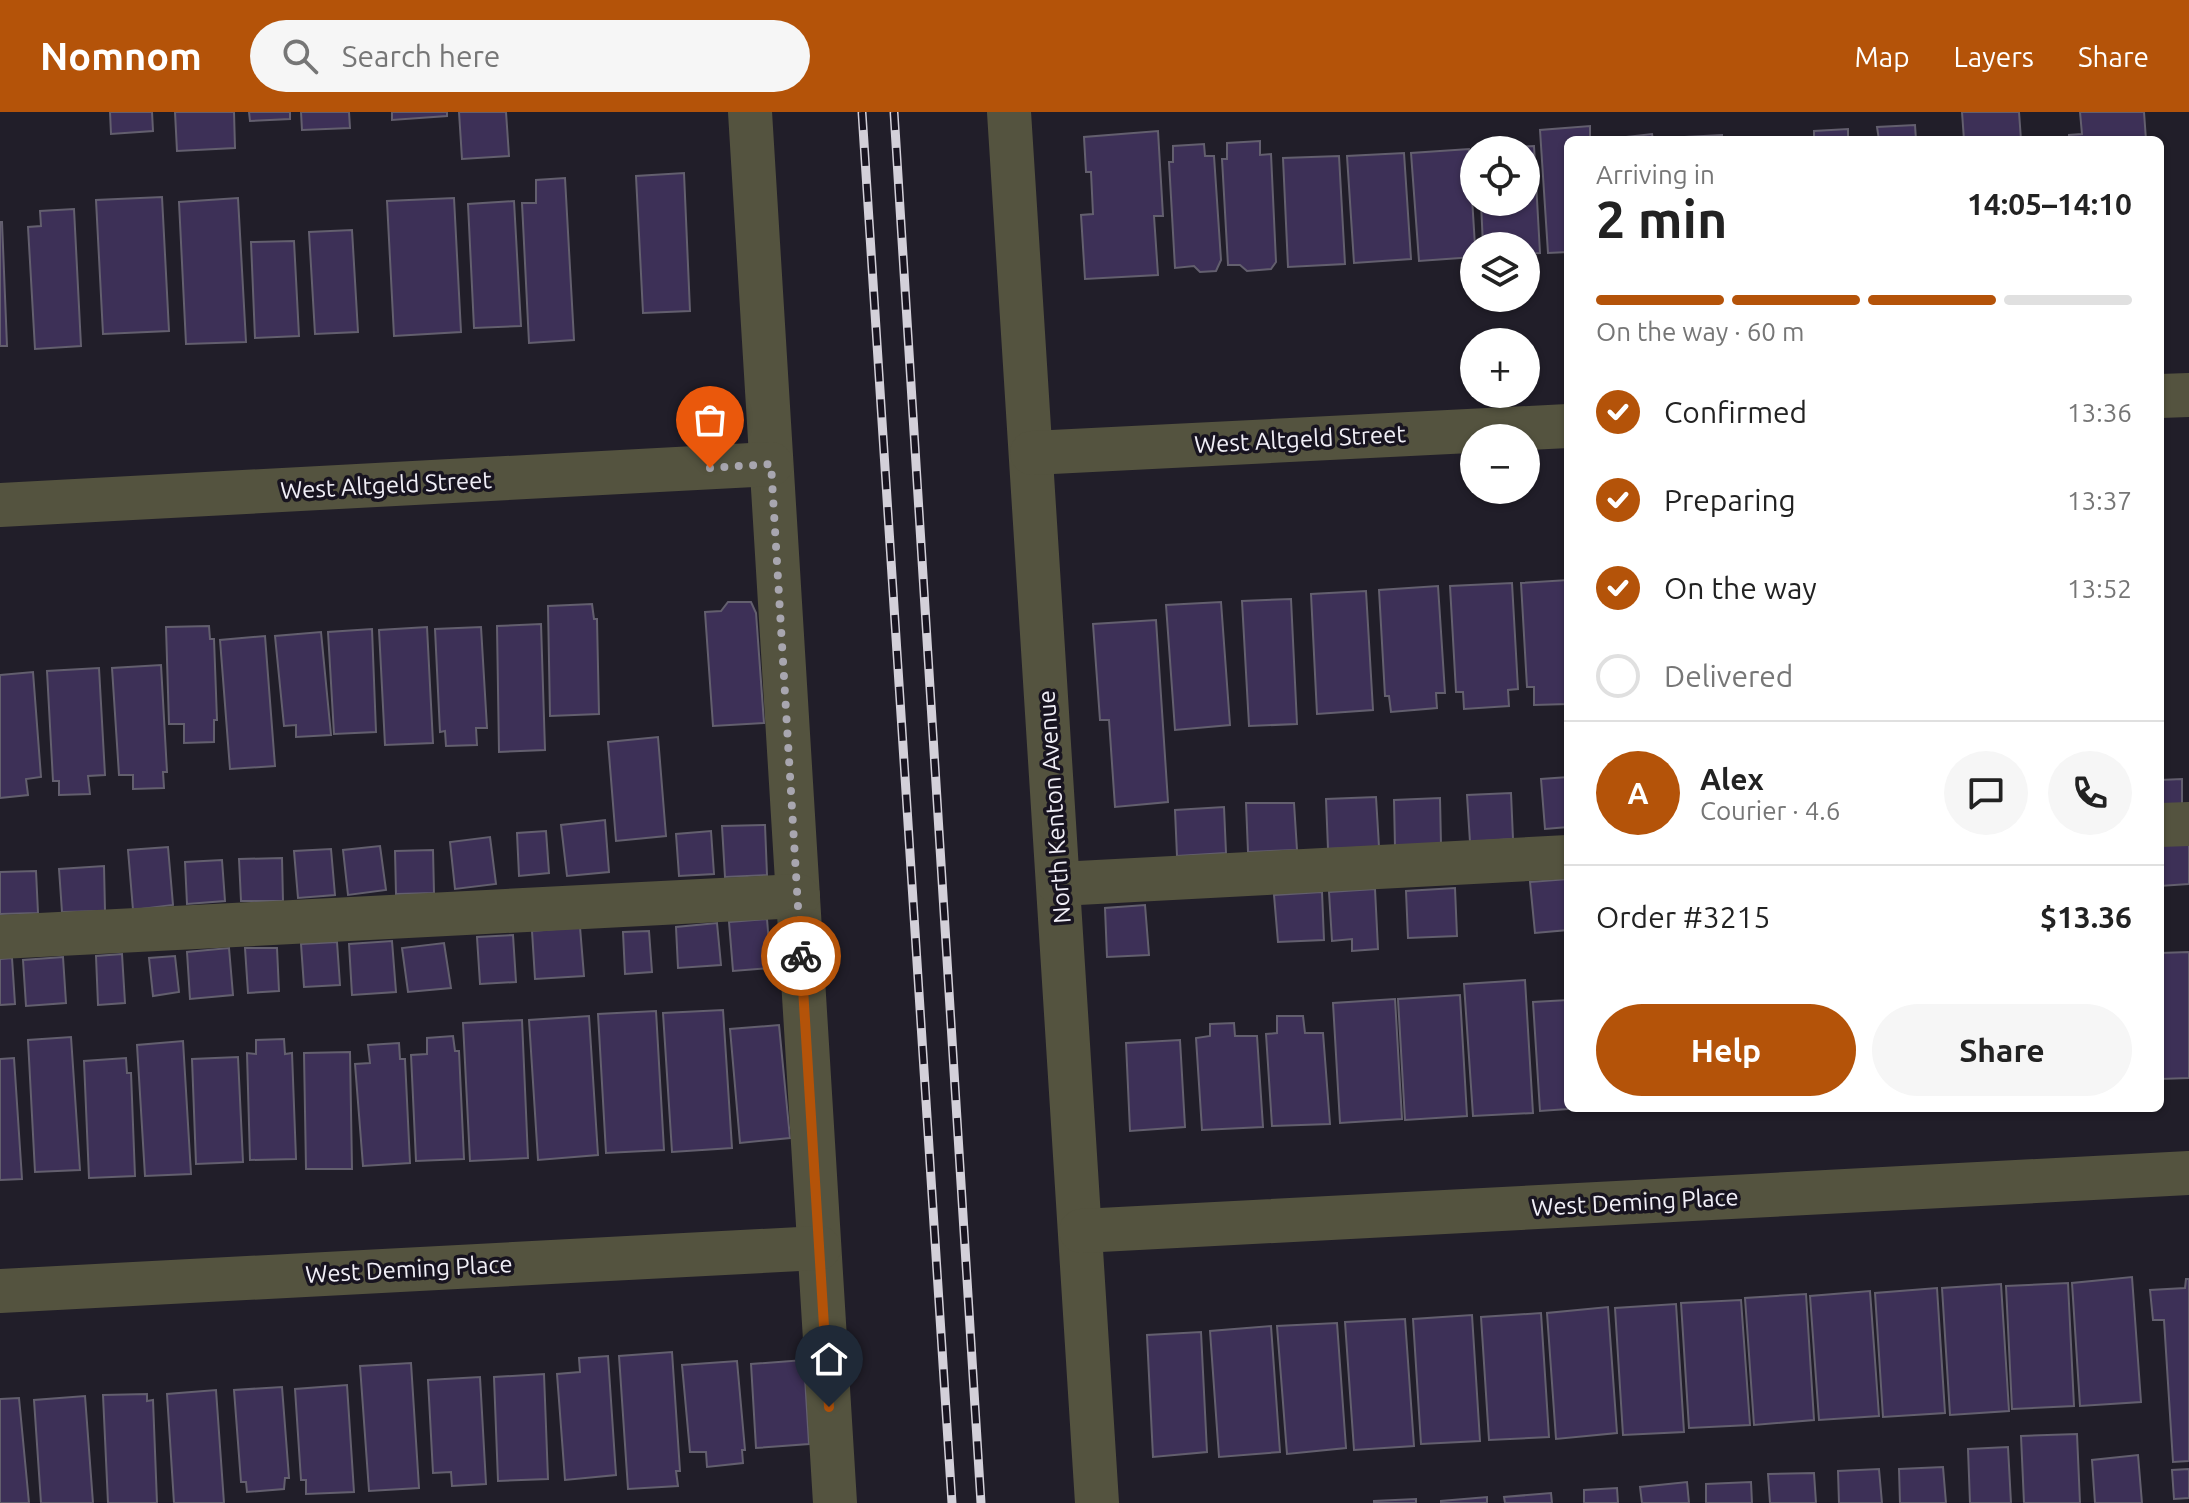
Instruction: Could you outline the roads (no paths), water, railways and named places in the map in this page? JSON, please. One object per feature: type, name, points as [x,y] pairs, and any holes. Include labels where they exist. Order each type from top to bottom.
[{"type":"street","points":[[750,112],[835,1503]]},
{"type":"street","name":"North Kenton Avenue","points":[[1009,112],[1097,1503]]},
{"type":"street","points":[[2164,396],[2189,395]]},
{"type":"street","name":"West Altgeld Street","points":[[1032,453],[1564,426]]},
{"type":"street","name":"West Altgeld Street","points":[[0,505],[771,464]]},
{"type":"street","points":[[2164,825],[2189,824]]},
{"type":"street","points":[[1059,884],[1564,857]]},
{"type":"street","points":[[0,937],[798,896]]},
{"type":"street","name":"West Deming Place","points":[[1081,1231],[2189,1173]]},
{"type":"street","name":"West Deming Place","points":[[0,1291],[819,1248]]},
{"type":"railway","points":[[862,112],[952,1503]]},
{"type":"railway","points":[[894,112],[981,1503]]}]
